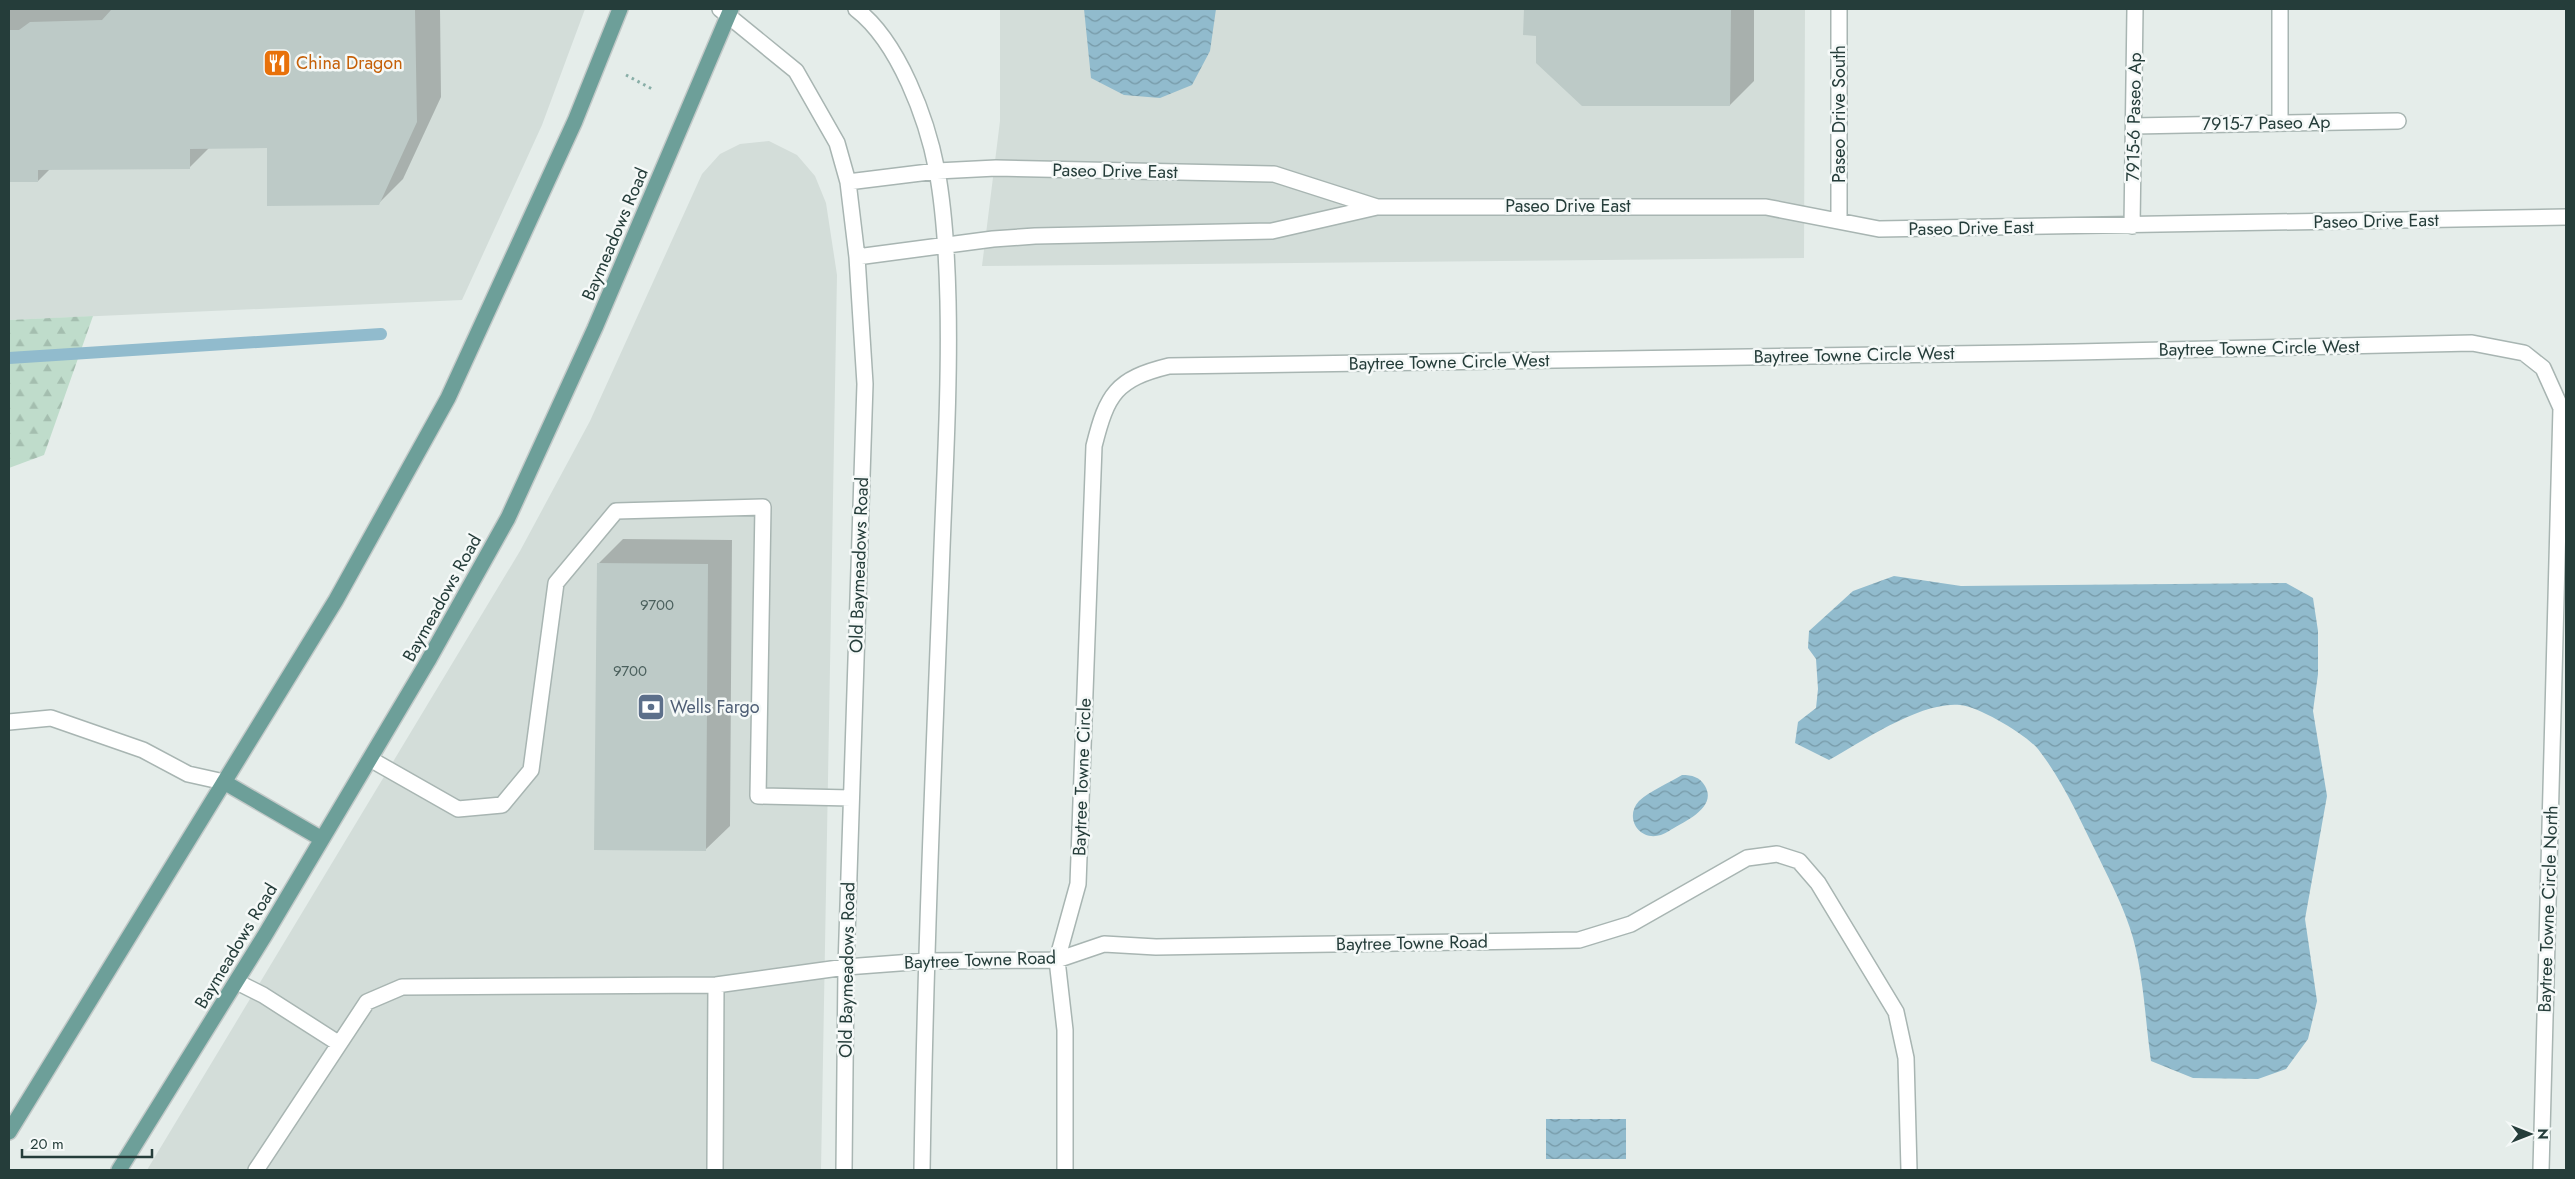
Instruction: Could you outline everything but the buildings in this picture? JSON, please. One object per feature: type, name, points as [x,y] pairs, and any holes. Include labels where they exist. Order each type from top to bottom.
[{"type":"main road","points":[[9,1132],[336,600],[448,398],[575,121],[620,9]]},
{"type":"main road","name":"Baymeadows Road","points":[[119,1170],[322,840],[508,518],[595,328],[726,11]]},
{"type":"main road","points":[[224,782],[322,840]]},
{"type":"street","points":[[856,9],[868,14],[898,62],[926,126],[937,171],[946,245],[949,363],[926,961],[922,1170]]},
{"type":"street","name":"Paseo Drive South","points":[[1838,9],[1838,219]]},
{"type":"street","name":"7915-6 Paseo Ap","points":[[2132,226],[2135,9]]},
{"type":"street","points":[[2280,9],[2280,123]]},
{"type":"street","name":"Old Baymeadows Road","points":[[726,11],[796,71],[837,143],[848,182],[857,257],[865,384],[846,967],[844,1170]]},
{"type":"street","name":"7915-7 Paseo Ap","points":[[2134,126],[2398,121]]},
{"type":"street","name":"Paseo Drive East","points":[[848,182],[937,171],[996,168],[1274,174],[1377,207]]},
{"type":"street","name":"Paseo Drive East","points":[[857,257],[1035,236],[1272,230],[1377,207],[1766,208],[1838,219],[1880,229],[2566,218]]},
{"type":"street","name":"Baytree Towne Circle West","points":[[1119,386],[1143,372],[1169,366],[2075,352],[2472,343],[2524,353],[2543,368],[2561,408]]},
{"type":"street","name":"Baytree Towne Circle","points":[[1065,1170],[1065,1030],[1057,960],[1078,884],[1094,446],[1102,414],[1119,386]]},
{"type":"street","name":"Baytree Towne Circle North","points":[[2541,1170],[2561,408]]},
{"type":"street","points":[[370,759],[458,809],[502,805],[531,770],[556,583],[616,511],[763,507],[758,796],[851,798]]},
{"type":"street","points":[[9,722],[51,718],[142,750],[188,774],[224,782]]},
{"type":"street","name":"Baytree Towne Road","points":[[256,1170],[338,1043],[367,1002],[402,987],[716,985],[846,967],[926,961],[1057,960],[1104,944],[1156,947],[1580,940],[1631,924],[1747,858],[1777,854],[1799,861],[1818,883],[1896,1012],[1906,1058],[1909,1170]]},
{"type":"street","points":[[236,982],[263,995],[338,1043]]},
{"type":"street","points":[[716,985],[716,1170]]},
{"type":"path","points":[[620,72],[654,90]]},
{"type":"shaded area","points":[[9,9],[585,9],[542,125],[462,300],[9,320]]},
{"type":"shaded area","points":[[1000,9],[1805,9],[1804,258],[982,266],[1000,121]]},
{"type":"shaded area","points":[[769,141],[797,155],[815,176],[826,203],[837,275],[821,1170],[147,1170],[520,551],[590,421],[702,174],[720,154],[740,144]]},
{"type":"green space","points":[[93,316],[44,455],[9,468],[9,320]]},
{"type":"water","points":[[1084,9],[1216,9],[1210,51],[1192,85],[1160,98],[1124,95],[1091,78]]},
{"type":"water","points":[[1894,576],[1961,586],[2286,583],[2313,598],[2318,631],[2318,674],[2313,711],[2327,796],[2305,919],[2317,1001],[2308,1039],[2286,1069],[2258,1079],[2193,1078],[2151,1061],[2140,968],[2130,927],[2122,906],[2077,813],[2047,761],[2032,743],[2013,729],[1969,707],[1945,705],[1928,709],[1893,724],[1829,760],[1795,743],[1798,722],[1816,708],[1818,689],[1816,659],[1808,648],[1809,631],[1853,591]]},
{"type":"water","points":[[1682,775],[1695,777],[1701,780],[1705,786],[1708,794],[1703,808],[1690,819],[1660,835],[1651,836],[1644,834],[1634,823],[1634,808],[1643,797]]},
{"type":"water","points":[[1546,1119],[1626,1119],[1626,1159],[1546,1159]]},
{"type":"waterway","points":[[9,358],[381,334]]},
{"type":"place","name":"China Dragon","points":[[277,63]]},
{"type":"place","name":"Wells Fargo","points":[[651,707]]}]
